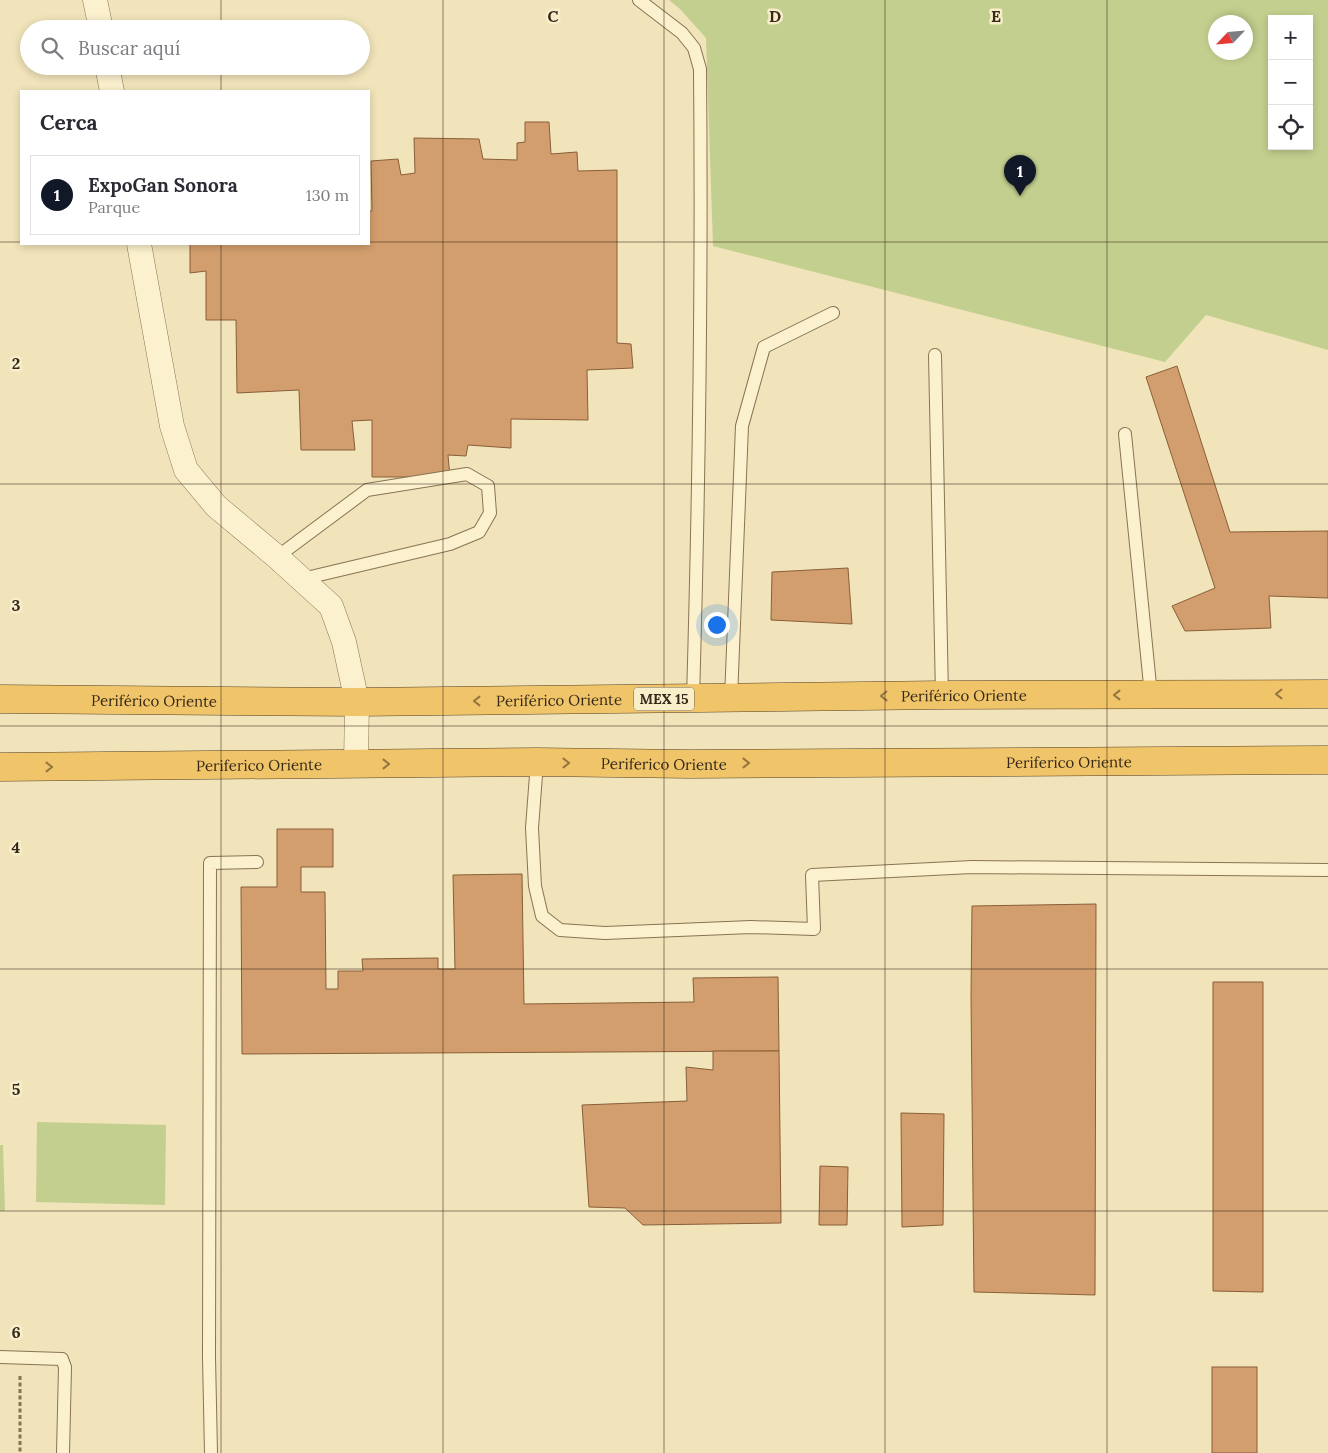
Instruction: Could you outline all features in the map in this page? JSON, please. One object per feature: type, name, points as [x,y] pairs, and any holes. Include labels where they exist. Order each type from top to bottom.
[{"type":"highway","name":"Periférico Oriente","points":[[0,699],[357,702],[693,699],[942,694],[1328,694]]},
{"type":"highway","name":"Periferico Oriente","points":[[0,767],[537,762],[729,764],[1328,760]]},
{"type":"street","points":[[95,0],[98,20]]},
{"type":"street","points":[[109,75],[112,90]]},
{"type":"street","points":[[139,245],[172,426],[186,470],[216,506],[277,557],[331,606],[344,642],[357,702],[356,764]]},
{"type":"lane","points":[[639,0],[682,33],[694,48],[700,69],[702,241],[693,699]]},
{"type":"lane","points":[[732,698],[742,426],[764,347],[833,313]]},
{"type":"lane","points":[[935,356],[942,694]]},
{"type":"lane","points":[[1125,434],[1152,695]]},
{"type":"lane","points":[[277,557],[367,490],[467,474],[488,486],[490,513],[479,532],[450,544],[302,580]]},
{"type":"lane","points":[[537,762],[532,828],[535,886],[542,916],[560,930],[605,933],[751,928],[814,929],[812,875],[972,867],[1328,870]]},
{"type":"lane","points":[[211,1453],[209,1357],[210,863],[257,862]]},
{"type":"lane","points":[[0,1357],[62,1359],[65,1367],[63,1453]]},
{"type":"path","points":[[20,1358],[20,1453]]},
{"type":"green space","points":[[669,0],[1328,0],[1328,350],[1206,315],[1165,362],[713,246],[706,38],[680,9]]},
{"type":"green space","points":[[37,1122],[166,1125],[165,1205],[36,1202]]},
{"type":"green space","points":[[0,1145],[3,1145],[5,1211],[0,1211]]},
{"type":"building","points":[[525,122],[549,122],[551,154],[577,152],[578,171],[617,170],[617,343],[631,344],[633,368],[587,370],[588,420],[511,419],[511,448],[468,445],[466,456],[448,455],[450,477],[372,477],[372,420],[352,421],[355,450],[301,450],[299,390],[237,393],[236,320],[206,320],[206,271],[190,273],[190,245],[370,245],[370,211],[372,211],[371,161],[398,159],[401,175],[415,173],[414,138],[479,139],[483,159],[517,160],[517,143],[525,142]]},
{"type":"building","points":[[1177,366],[1230,532],[1328,531],[1328,598],[1269,596],[1271,628],[1185,631],[1172,606],[1215,588],[1146,377]]},
{"type":"building","points":[[848,568],[852,624],[771,620],[772,572]]},
{"type":"building","points":[[277,829],[333,829],[333,867],[301,867],[301,892],[325,892],[326,989],[338,989],[338,971],[363,971],[362,959],[438,958],[438,969],[455,969],[453,875],[522,874],[524,1004],[694,1002],[693,978],[778,977],[779,1051],[242,1054],[241,887],[277,887]]},
{"type":"building","points":[[1096,904],[1095,1295],[974,1292],[972,906]]},
{"type":"building","points":[[1213,982],[1263,982],[1263,1292],[1213,1291]]},
{"type":"building","points":[[713,1051],[779,1051],[781,1223],[643,1225],[625,1208],[589,1207],[582,1105],[687,1101],[686,1067],[713,1070]]},
{"type":"building","points":[[901,1113],[944,1114],[943,1225],[902,1227]]},
{"type":"building","points":[[820,1166],[848,1167],[847,1225],[819,1225]]},
{"type":"building","points":[[1212,1367],[1257,1367],[1257,1453],[1212,1453]]},
{"type":"place","name":"ExpoGan Sonora","points":[[1020,196]]}]
